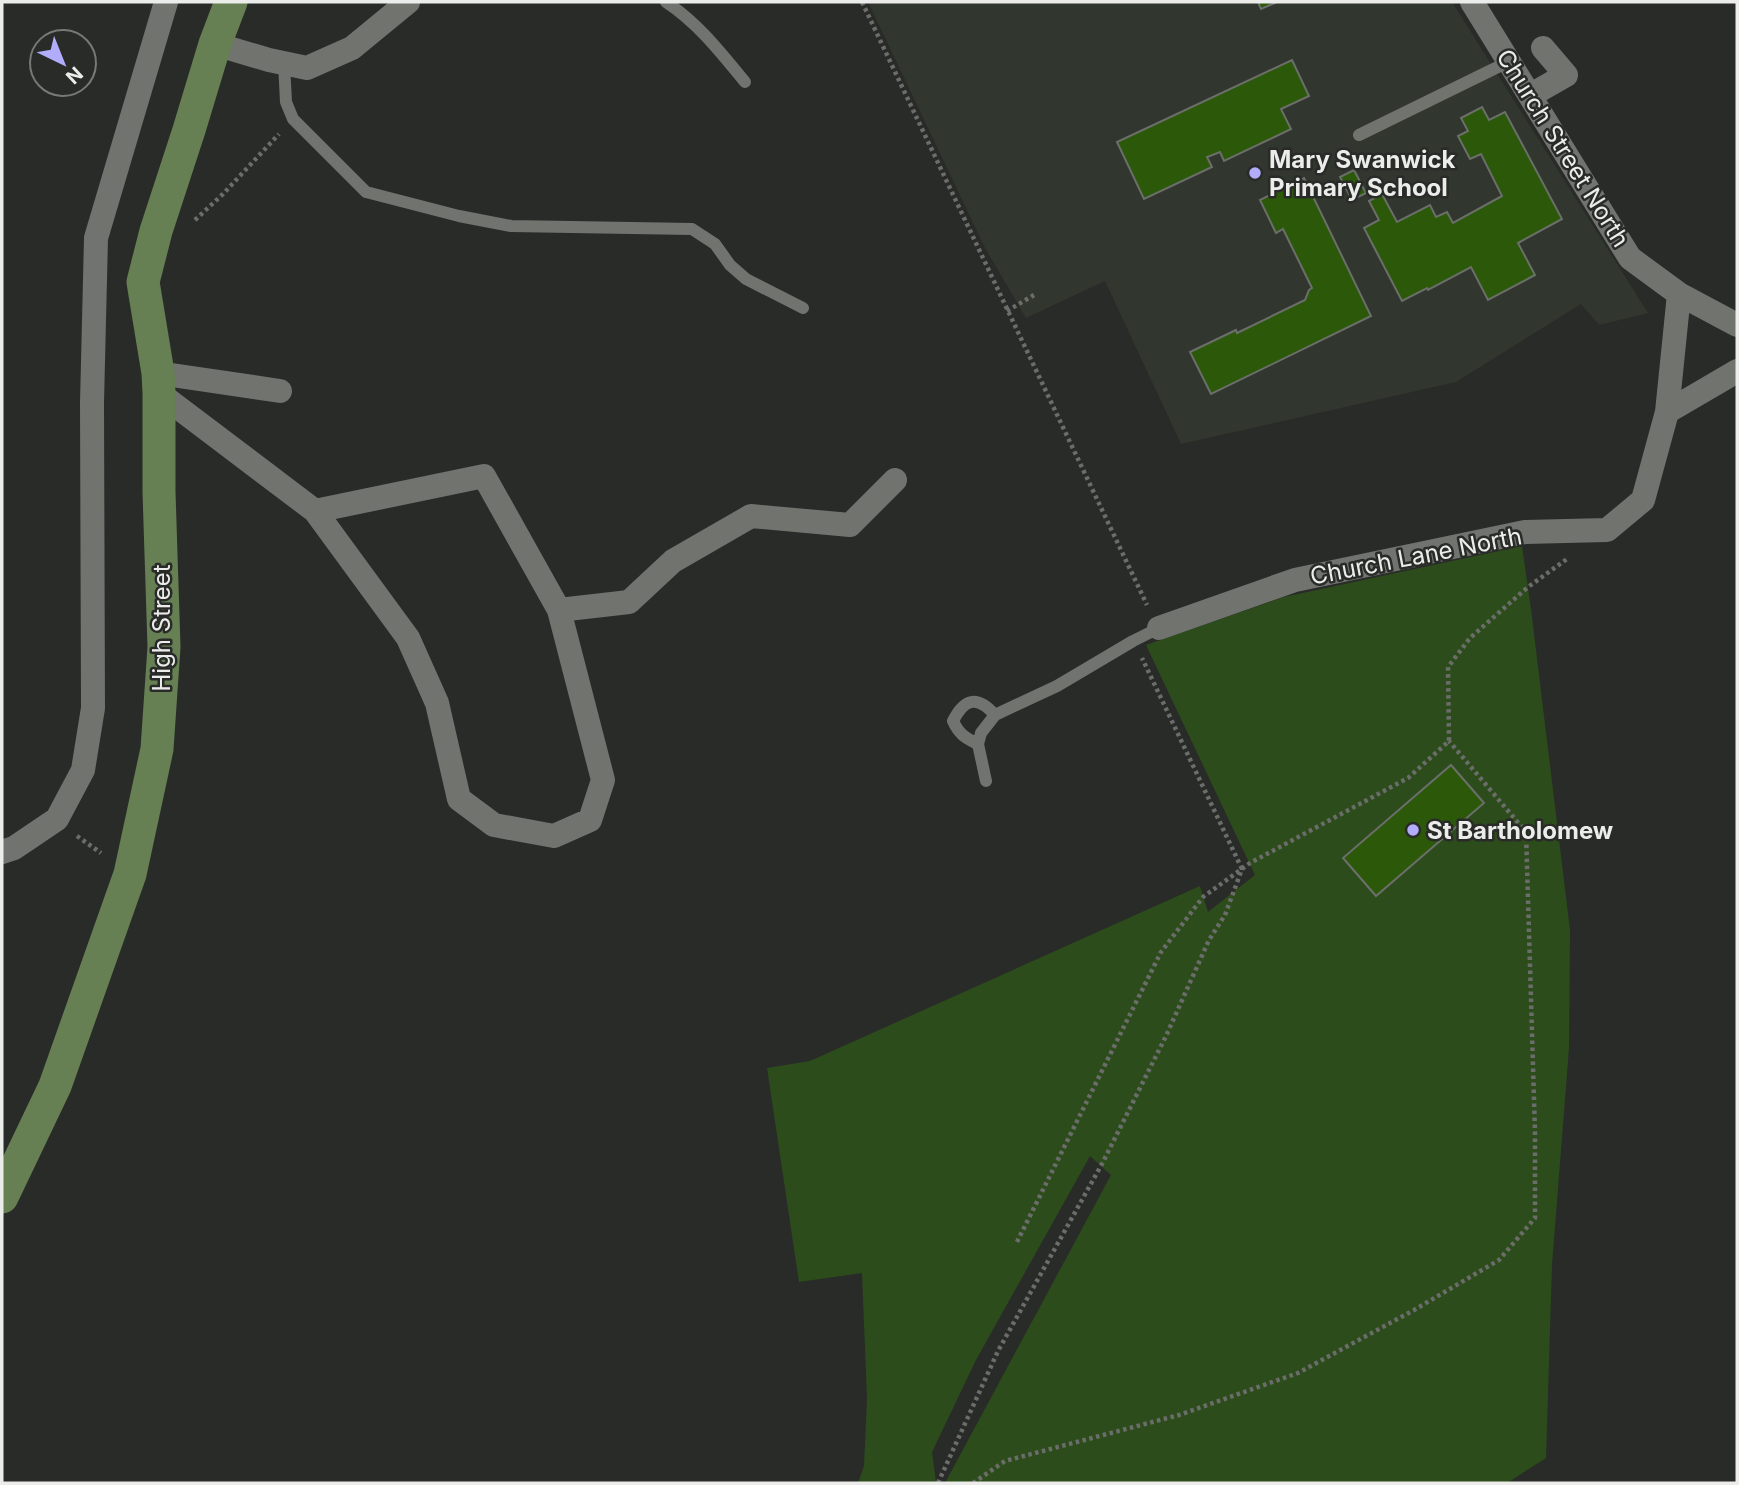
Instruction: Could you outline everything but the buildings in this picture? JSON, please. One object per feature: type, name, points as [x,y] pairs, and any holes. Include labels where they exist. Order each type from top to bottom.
[{"type":"main road","name":"High Street","points":[[2,1197],[55,1086],[130,874],[157,749],[164,647],[158,383],[143,282],[156,231],[215,44],[231,2]]},
{"type":"street","points":[[2,852],[14,848],[57,819],[83,770],[93,708],[92,403],[96,238],[166,2]]},
{"type":"street","points":[[215,44],[307,68],[352,48],[408,2]]},
{"type":"street","name":"Church Street North","points":[[1472,2],[1630,258],[1679,295],[1737,325]]},
{"type":"street","points":[[1531,95],[1566,75],[1543,48]]},
{"type":"street","name":"Church Lane North","points":[[1159,628],[1295,580],[1525,532],[1607,530],[1643,500],[1667,412],[1679,295]]},
{"type":"street","points":[[1667,412],[1737,371]]},
{"type":"street","points":[[158,383],[280,391]]},
{"type":"street","points":[[158,383],[315,511],[408,638],[437,703],[459,799],[494,825],[554,836],[590,820],[603,780],[559,610],[485,476],[315,511]]},
{"type":"street","points":[[559,610],[629,602],[673,561],[751,516],[850,525],[895,480]]},
{"type":"lane","points":[[666,2],[681,11],[707,36],[746,82]]},
{"type":"lane","points":[[1359,135],[1510,61]]},
{"type":"lane","points":[[284,63],[286,102],[293,119],[366,192],[459,216],[511,226],[692,229],[715,244],[730,265],[746,279],[803,308]]},
{"type":"lane","name":"Church Lane North","points":[[995,715],[1057,686],[1159,628]]},
{"type":"lane","points":[[978,744],[964,738],[953,721],[957,711],[973,701],[980,702],[995,715],[981,733],[978,744],[986,781]]},
{"type":"path","points":[[862,2],[1159,628]]},
{"type":"path","points":[[156,231],[190,225],[293,119]]},
{"type":"path","points":[[1007,311],[1034,295]]},
{"type":"path","points":[[973,1483],[1005,1461],[1179,1415],[1298,1373],[1499,1260],[1535,1218],[1526,832],[1449,741],[1448,667],[1470,638],[1528,587],[1567,558]]},
{"type":"path","points":[[938,1483],[998,1351],[1103,1162],[1166,1036],[1209,940],[1225,915],[1242,869],[1133,641]]},
{"type":"path","points":[[1017,1242],[1161,952],[1203,897],[1250,863],[1408,778],[1449,741]]},
{"type":"path","points":[[57,819],[77,837],[130,874]]},
{"type":"shaded area","name":"Mary Swanwick Primary School","points":[[868,2],[1452,2],[1648,313],[1599,325],[1581,304],[1456,382],[1181,444],[1105,281],[1026,318],[985,248]]},
{"type":"green space","points":[[1522,546],[1570,930],[1569,1048],[1552,1265],[1546,1458],[1507,1483],[945,1483],[1111,1175],[1090,1156],[976,1360],[932,1452],[936,1483],[858,1483],[864,1466],[867,1399],[862,1273],[799,1282],[767,1068],[810,1061],[1200,886],[1208,912],[1255,875],[1146,645],[1284,597]]},
{"type":"place","name":"Mary Swanwick Primary School","points":[[1255,173]]},
{"type":"place","name":"St Bartholomew","points":[[1413,830]]}]
